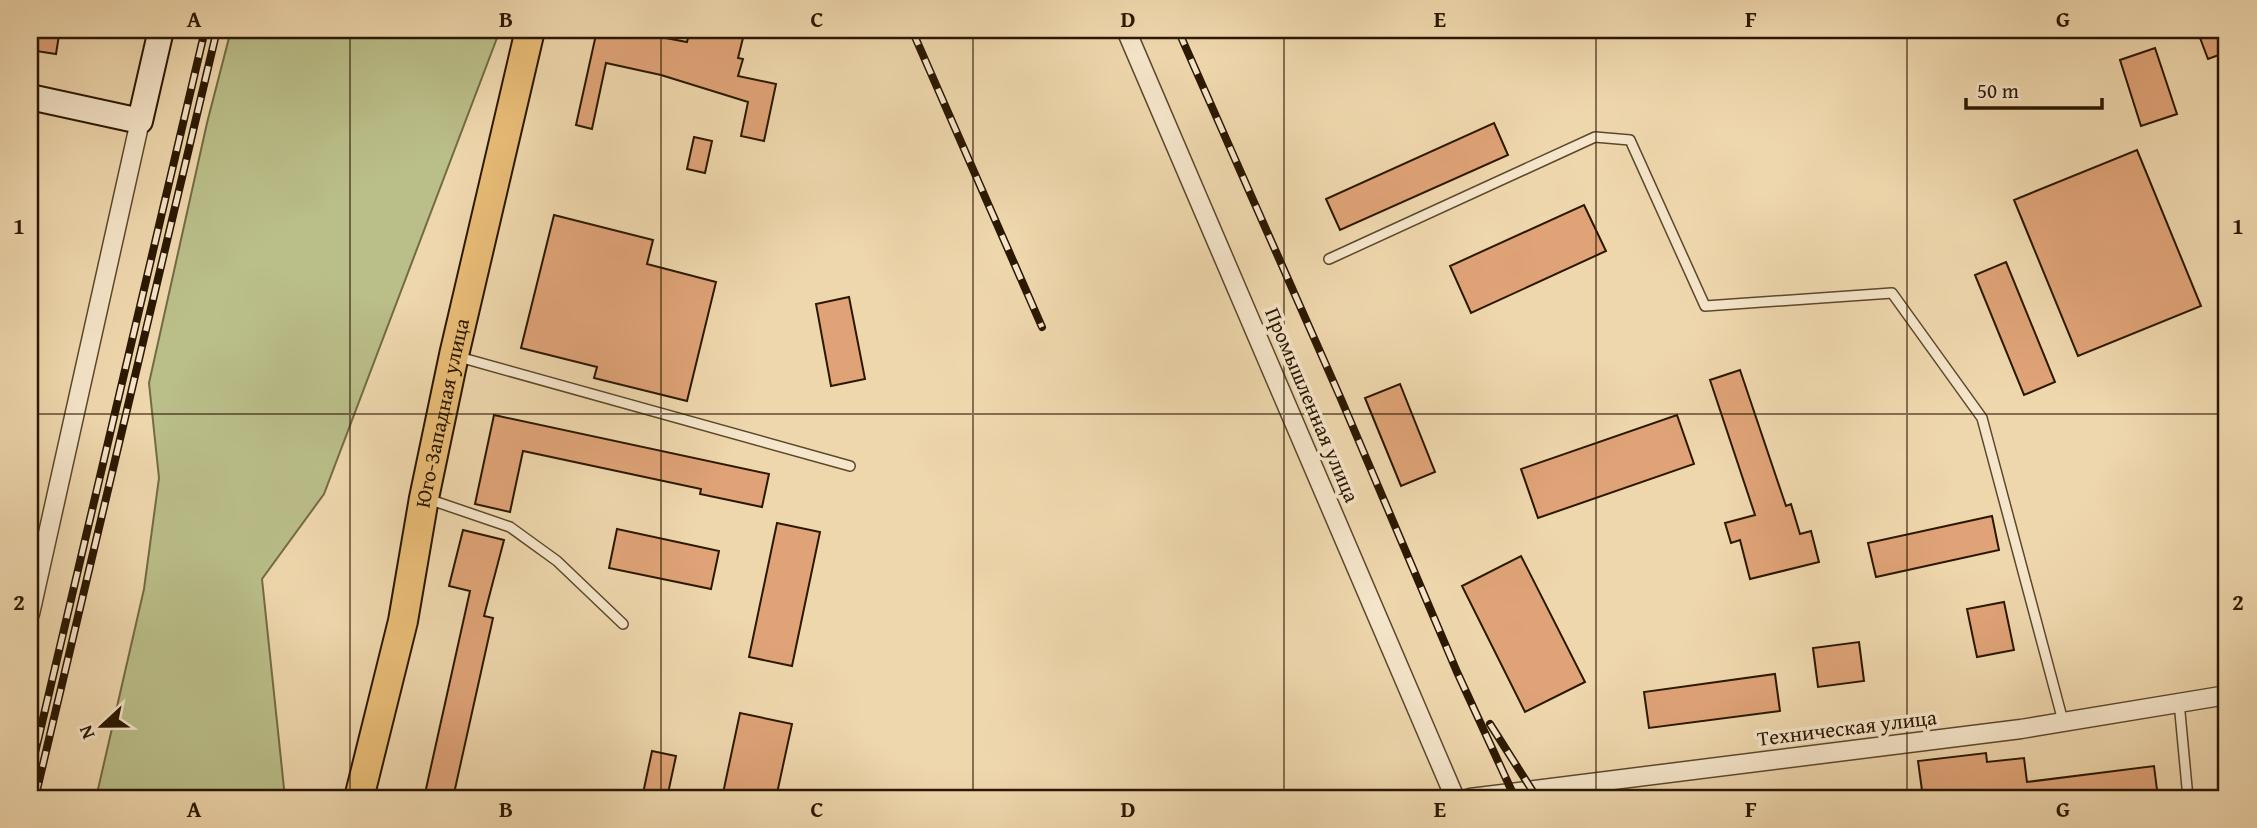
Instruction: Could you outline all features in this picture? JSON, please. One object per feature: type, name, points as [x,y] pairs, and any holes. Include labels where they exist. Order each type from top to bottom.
[{"type":"main road","name":"Юго-Западная улица","points":[[359,798],[403,621],[424,498],[454,355],[530,30]]},
{"type":"street","points":[[30,614],[161,30]]},
{"type":"street","name":"Промышленная улица","points":[[1126,30],[1455,798]]},
{"type":"street","points":[[30,97],[140,121]]},
{"type":"street","name":"Техническая улица","points":[[1470,798],[2021,729],[2227,695]]},
{"type":"lane","points":[[1329,258],[1595,137],[1630,140],[1705,306],[1892,293],[1982,418],[2063,721]]},
{"type":"lane","points":[[454,355],[850,466]]},
{"type":"lane","points":[[424,498],[510,527],[556,561],[623,624]]},
{"type":"lane","points":[[2179,702],[2188,798]]},
{"type":"green space","points":[[231,30],[500,30],[324,494],[262,579],[285,798],[96,798],[144,589],[159,478],[149,383],[207,123]]},
{"type":"building","points":[[597,30],[624,30],[687,42],[690,30],[745,30],[738,58],[743,59],[738,76],[776,84],[764,141],[741,136],[748,102],[661,75],[606,63],[592,129],[576,125]]},
{"type":"building","points":[[2197,30],[2222,30],[2227,52],[2208,59]]},
{"type":"building","points":[[39,32],[59,35],[56,54],[36,51]]},
{"type":"building","points":[[2155,48],[2177,114],[2141,126],[2120,60]]},
{"type":"building","points":[[1494,123],[1508,155],[1340,230],[1326,199]]},
{"type":"building","points":[[694,137],[712,141],[705,173],[687,169]]},
{"type":"building","points":[[2137,150],[2201,306],[2078,356],[2014,200]]},
{"type":"building","points":[[1584,205],[1606,251],[1471,313],[1450,266]]},
{"type":"building","points":[[554,215],[653,240],[647,264],[716,282],[687,401],[594,378],[597,367],[521,348]]},
{"type":"building","points":[[2006,262],[2055,382],[2024,395],[1975,275]]},
{"type":"building","points":[[849,297],[865,379],[831,386],[816,304]]},
{"type":"building","points":[[1740,370],[1786,506],[1791,504],[1800,534],[1811,531],[1819,562],[1750,579],[1740,540],[1731,543],[1725,523],[1755,515],[1710,380]]},
{"type":"building","points":[[1400,384],[1435,472],[1401,486],[1365,398]]},
{"type":"building","points":[[494,415],[769,474],[762,507],[700,494],[701,489],[523,451],[510,512],[475,504]]},
{"type":"building","points":[[1677,415],[1694,464],[1538,518],[1521,469]]},
{"type":"building","points":[[1992,516],[1999,550],[1876,577],[1868,543]]},
{"type":"building","points":[[777,523],[820,532],[792,666],[749,657]]},
{"type":"building","points":[[617,529],[719,551],[711,589],[609,568]]},
{"type":"building","points":[[463,530],[504,540],[484,616],[493,618],[453,798],[424,798],[470,591],[449,586]]},
{"type":"building","points":[[1521,556],[1585,682],[1525,712],[1462,586]]},
{"type":"building","points":[[2004,602],[2014,650],[1977,657],[1967,609]]},
{"type":"building","points":[[1859,642],[1864,681],[1818,687],[1813,648]]},
{"type":"building","points":[[1775,674],[1780,711],[1649,728],[1644,692]]},
{"type":"building","points":[[740,713],[792,724],[776,798],[722,798]]},
{"type":"building","points":[[652,751],[676,756],[667,798],[642,798]]},
{"type":"building","points":[[1986,753],[1987,762],[2024,758],[2027,782],[2154,766],[2158,798],[1923,798],[1918,761]]},
{"type":"railway","points":[[30,774],[205,30]]},
{"type":"railway","points":[[35,798],[217,30]]},
{"type":"railway","points":[[912,30],[1042,327]]},
{"type":"railway","points":[[1178,30],[1341,399],[1457,672],[1515,798]]},
{"type":"railway","points":[[1490,724],[1537,798]]}]
